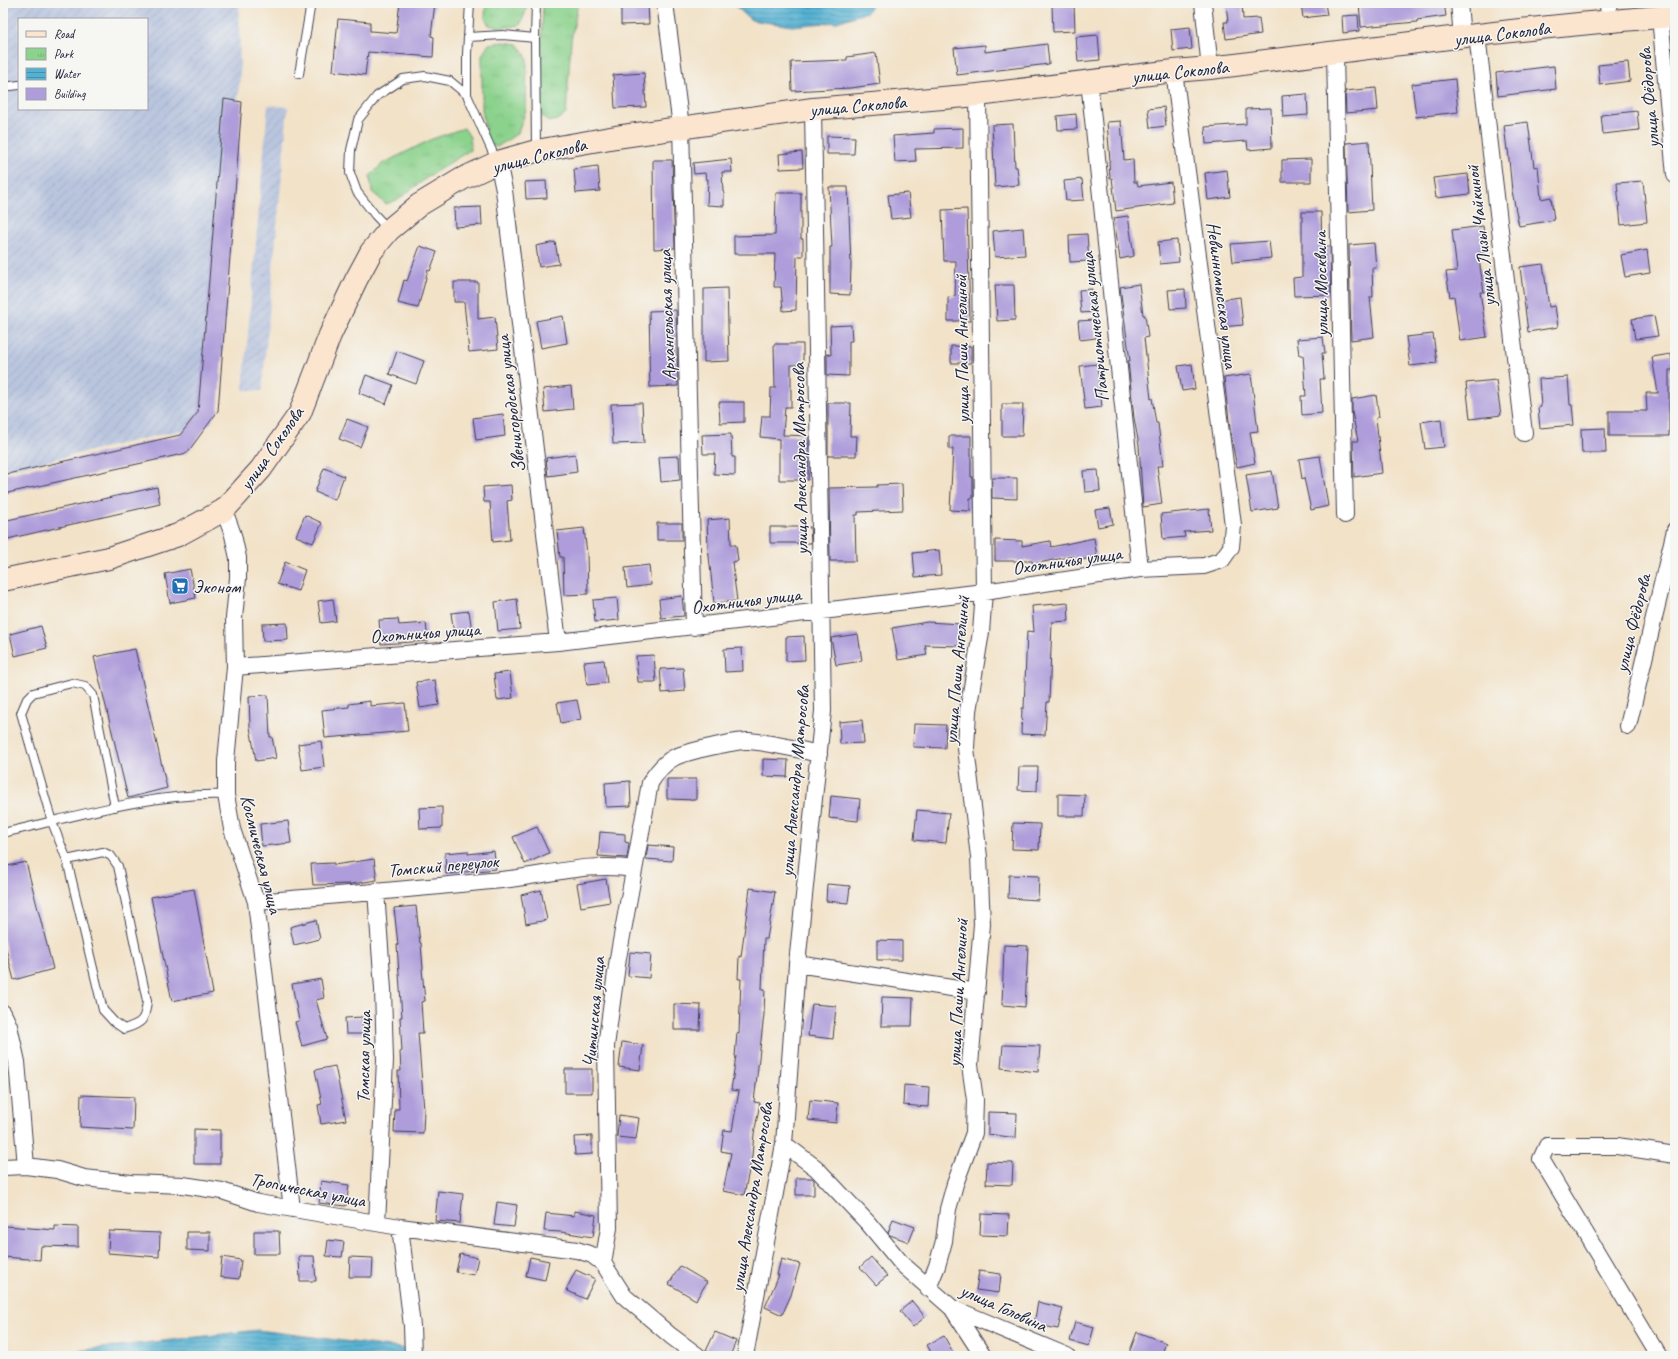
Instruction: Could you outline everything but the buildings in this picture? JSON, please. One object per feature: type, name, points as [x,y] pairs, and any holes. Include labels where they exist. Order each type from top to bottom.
[{"type":"main road","name":"улица Соколова","points":[[3,580],[109,558],[178,535],[224,510],[261,470],[300,413],[330,335],[356,280],[372,252],[389,230],[419,205],[462,179],[498,162],[536,151],[616,137],[813,109],[978,95],[1335,53],[1469,36],[1608,12],[1668,17]]},
{"type":"street","name":"Архангельская улица","points":[[665,3],[681,127],[694,627]]},
{"type":"street","points":[[1203,3],[1210,68]]},
{"type":"street","name":"улица Лизы Чайкиной","points":[[1459,3],[1469,36],[1524,433]]},
{"type":"street","name":"улица Фёдорова","points":[[1668,17],[1675,175]]},
{"type":"street","name":"улица Москвина","points":[[1335,53],[1345,515]]},
{"type":"street","name":"Невинномысская улица","points":[[1174,71],[1233,525]]},
{"type":"street","name":"Патриотическая улица","points":[[1089,81],[1140,569]]},
{"type":"street","name":"улица Паши Ангелиной","points":[[928,1288],[937,1266],[944,1241],[948,1208],[955,1184],[974,1133],[976,1100],[970,1064],[977,992],[981,917],[978,857],[966,748],[968,711],[981,632],[984,592],[978,95]]},
{"type":"street","name":"улица Александра Матросова","points":[[744,1356],[784,1144],[797,964],[823,711],[813,109]]},
{"type":"street","name":"Звенигородская улица","points":[[498,162],[504,190],[558,642]]},
{"type":"street","name":"Космическая улица","points":[[224,510],[233,535],[238,558],[238,578],[234,618],[235,667],[226,761],[226,796],[232,829],[256,902],[292,1209]]},
{"type":"street","name":"Охотничья улица","points":[[235,667],[558,642],[984,592],[1140,569],[1204,566],[1222,560],[1231,547],[1233,525]]},
{"type":"street","name":"улица Фёдорова","points":[[1628,726],[1675,530]]},
{"type":"street","name":"Читинская улица","points":[[603,1263],[609,1228],[606,1046],[618,958],[650,783],[657,770],[674,757],[727,743],[747,740],[776,744],[819,754]]},
{"type":"street","name":"Томский переулок","points":[[256,902],[512,878],[591,867],[614,866],[634,869]]},
{"type":"street","name":"Томская улица","points":[[376,891],[383,989],[384,1060],[377,1223]]},
{"type":"street","points":[[797,964],[977,992]]},
{"type":"street","points":[[3,1013],[9,1026],[16,1062],[26,1166]]},
{"type":"street","name":"улица Головина","points":[[784,1144],[816,1168],[868,1223],[902,1264],[952,1308],[1067,1356]]},
{"type":"street","points":[[1659,1356],[1541,1159],[1547,1146],[1617,1146],[1675,1155]]},
{"type":"street","name":"Тропическая улица","points":[[3,1167],[26,1166],[57,1170],[84,1178],[131,1183],[183,1185],[222,1191],[258,1203],[400,1227],[577,1250],[592,1254],[603,1263]]},
{"type":"street","points":[[400,1227],[413,1349]]},
{"type":"street","points":[[603,1263],[624,1296],[671,1336],[698,1356]]},
{"type":"street","points":[[952,1308],[983,1356]]},
{"type":"lane","points":[[299,74],[311,3]]},
{"type":"lane","points":[[467,95],[470,3]]},
{"type":"lane","points":[[536,3],[536,151]]},
{"type":"lane","points":[[468,37],[503,35],[535,38]]},
{"type":"lane","points":[[389,230],[357,192],[350,173],[351,150],[358,120],[377,96],[403,79],[425,76],[450,81],[467,95],[498,162]]},
{"type":"lane","points":[[3,87],[18,85]]},
{"type":"lane","points":[[67,860],[103,852],[110,856],[118,866],[147,1001],[145,1017],[137,1025],[124,1029],[114,1022],[103,1010],[67,860],[52,822],[21,712],[27,699],[33,693],[72,683],[85,686],[93,695],[116,807]]},
{"type":"lane","points":[[3,833],[116,807],[202,794],[226,796]]},
{"type":"shaded area","points":[[3,3],[239,3],[240,75],[212,423],[3,471]]},
{"type":"shaded area","points":[[268,105],[288,107],[262,391],[243,390]]},
{"type":"green space","points":[[486,3],[527,3],[525,14],[520,25],[501,28],[489,25],[485,18]]},
{"type":"green space","points":[[543,3],[578,3],[571,41],[566,114],[557,120],[548,122],[541,115],[540,81]]},
{"type":"green space","points":[[504,42],[518,44],[527,58],[526,110],[518,133],[497,147],[487,143],[482,109],[482,55],[489,44]]},
{"type":"green space","points":[[464,128],[470,137],[470,150],[429,176],[399,199],[386,204],[372,192],[370,176],[382,164],[432,139]]},
{"type":"water","points":[[732,3],[874,3],[867,12],[837,22],[792,26],[751,20]]},
{"type":"water","points":[[258,1330],[462,1356],[3,1356],[3,1352],[67,1352]]},
{"type":"place","name":"Эконом","points":[[180,586]]}]
